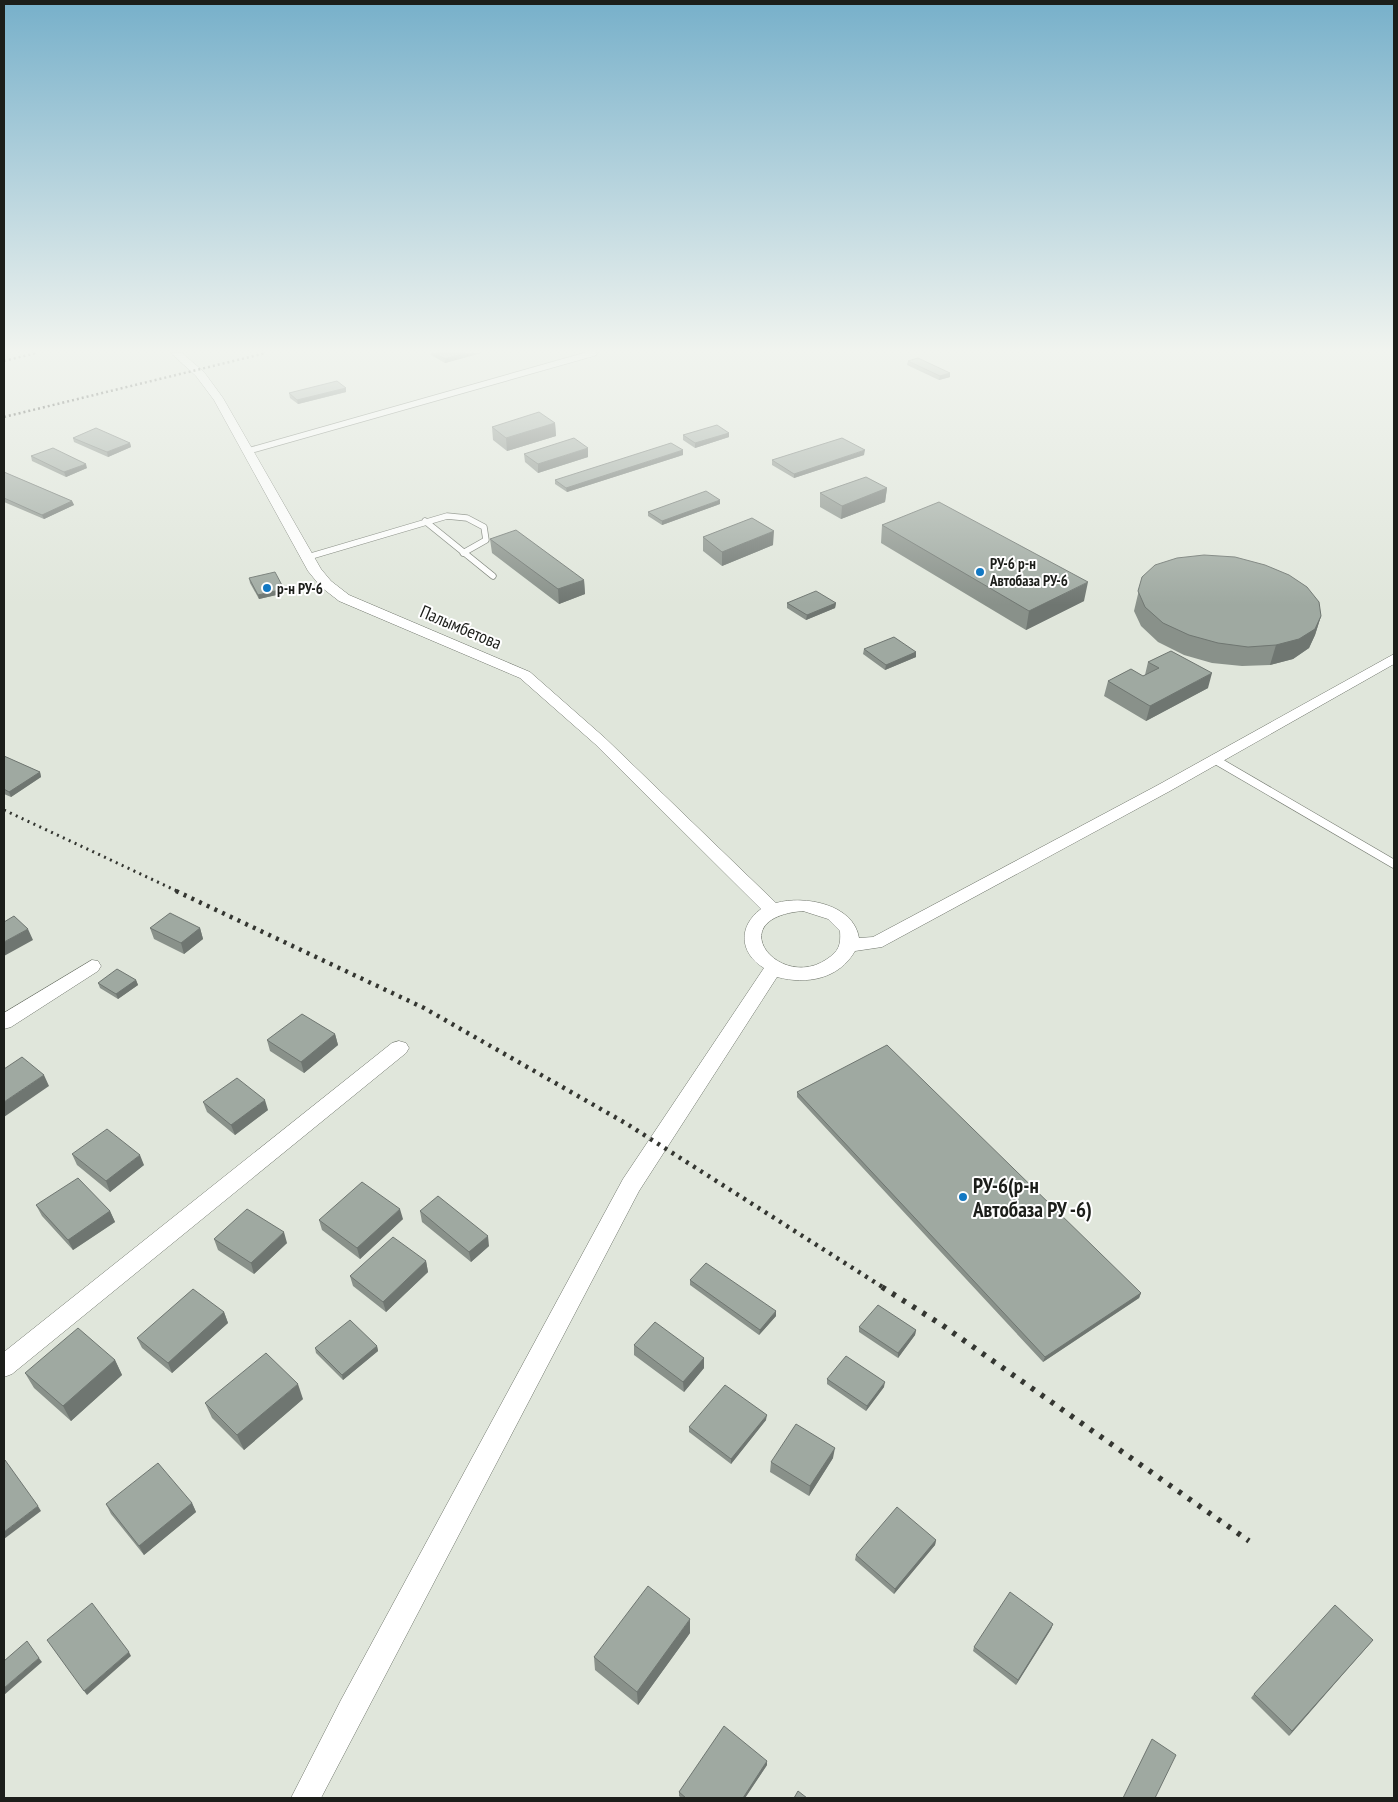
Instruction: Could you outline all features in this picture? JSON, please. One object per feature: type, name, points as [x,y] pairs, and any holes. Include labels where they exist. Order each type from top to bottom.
[{"type":"street","name":"Палымбетова","points":[[240,437],[308,557],[326,584],[344,598],[525,675],[600,742],[773,910]]},
{"type":"street","points":[[851,945],[876,943],[1214,759],[1394,658]]},
{"type":"street","points":[[788,906],[804,906],[819,908],[833,914],[844,923],[850,934],[851,945],[846,956],[836,965],[823,971],[798,973],[774,967],[762,959],[754,948],[751,938],[758,922],[773,910],[788,906]]},
{"type":"street","points":[[4,1022],[92,966]]},
{"type":"street","points":[[306,1798],[631,1185],[774,967]]},
{"type":"street","points":[[4,1366],[399,1048]]},
{"type":"lane","points":[[248,451],[297,437]]},
{"type":"lane","points":[[308,557],[424,521],[459,515],[470,518],[485,527],[487,534],[486,540],[463,552]]},
{"type":"lane","points":[[424,521],[493,576]]},
{"type":"lane","points":[[1214,759],[1394,864]]},
{"type":"building","points":[[117,437],[130,443],[107,452],[73,438]]},
{"type":"building","points":[[686,437],[715,437],[695,443]]},
{"type":"building","points":[[574,438],[588,448],[538,464],[524,454]]},
{"type":"building","points":[[842,438],[865,450],[794,474],[772,460]]},
{"type":"building","points":[[671,443],[683,450],[566,488],[555,480]]},
{"type":"building","points":[[53,448],[86,464],[64,472],[31,456]]},
{"type":"building","points":[[4,472],[72,501],[42,515],[4,498]]},
{"type":"building","points":[[866,477],[887,488],[842,506],[820,493]]},
{"type":"building","points":[[706,491],[720,500],[662,521],[648,512]]},
{"type":"building","points":[[939,502],[1088,582],[1029,611],[882,525]]},
{"type":"building","points":[[752,518],[774,531],[722,552],[703,537]]},
{"type":"building","points":[[516,530],[584,580],[558,589],[490,539]]},
{"type":"building","points":[[1204,555],[1235,557],[1265,565],[1289,575],[1307,587],[1319,602],[1321,616],[1315,629],[1299,639],[1276,645],[1248,647],[1218,643],[1189,635],[1163,623],[1145,607],[1138,591],[1142,577],[1155,565],[1177,558]]},
{"type":"building","name":"р-н РУ-6","points":[[275,572],[284,589],[258,595],[249,578]]},
{"type":"building","points":[[816,591],[836,603],[807,615],[787,603]]},
{"type":"building","points":[[894,637],[916,652],[886,665],[864,649]]},
{"type":"building","points":[[1171,651],[1212,673],[1150,706],[1108,681],[1131,669],[1143,676],[1159,668],[1148,662]]},
{"type":"building","points":[[4,756],[40,772],[9,792],[4,789]]},
{"type":"building","points":[[170,913],[200,928],[181,943],[150,928]]},
{"type":"building","points":[[14,916],[28,929],[4,942],[4,922]]},
{"type":"building","points":[[117,969],[136,980],[116,994],[98,983]]},
{"type":"building","points":[[302,1014],[335,1034],[301,1062],[267,1040]]},
{"type":"building","name":"РУ-6(р-н Автобаза РУ -6)","points":[[887,1045],[1141,1293],[1045,1357],[797,1092]]},
{"type":"building","points":[[22,1057],[44,1075],[4,1102],[4,1069]]},
{"type":"building","points":[[237,1078],[265,1100],[231,1125],[203,1102]]},
{"type":"building","points":[[107,1129],[140,1155],[106,1181],[72,1154]]},
{"type":"building","points":[[78,1178],[110,1211],[68,1240],[36,1205]]},
{"type":"building","points":[[362,1182],[400,1209],[357,1248],[319,1220]]},
{"type":"building","points":[[438,1196],[488,1236],[469,1252],[420,1211]]},
{"type":"building","points":[[247,1209],[284,1232],[251,1263],[214,1239]]},
{"type":"building","points":[[393,1237],[426,1261],[383,1302],[350,1276]]},
{"type":"building","points":[[706,1263],[776,1311],[760,1330],[690,1280]]},
{"type":"building","points":[[193,1289],[224,1312],[168,1363],[137,1338]]},
{"type":"building","points":[[878,1305],[916,1330],[898,1353],[859,1327]]},
{"type":"building","points":[[350,1320],[377,1346],[342,1375],[315,1348]]},
{"type":"building","points":[[655,1322],[704,1358],[683,1382],[634,1345]]},
{"type":"building","points":[[78,1328],[115,1360],[63,1406],[25,1373]]},
{"type":"building","points":[[266,1353],[298,1384],[237,1435],[205,1403]]},
{"type":"building","points":[[846,1356],[885,1382],[867,1406],[827,1379]]},
{"type":"building","points":[[725,1385],[767,1415],[731,1459],[689,1427]]},
{"type":"building","points":[[796,1424],[835,1448],[810,1486],[771,1462]]},
{"type":"building","points":[[4,1461],[38,1506],[4,1532]]},
{"type":"building","points":[[158,1463],[192,1503],[139,1546],[106,1504]]},
{"type":"building","points":[[897,1507],[936,1540],[895,1589],[856,1555]]},
{"type":"building","points":[[648,1586],[690,1619],[637,1692],[594,1657]]},
{"type":"building","points":[[1010,1592],[1053,1624],[1018,1680],[974,1647]]},
{"type":"building","points":[[92,1603],[129,1652],[84,1691],[47,1640]]},
{"type":"building","points":[[1335,1605],[1373,1640],[1292,1731],[1254,1694]]},
{"type":"building","points":[[27,1641],[39,1658],[4,1688],[4,1661]]},
{"type":"building","points":[[724,1726],[767,1761],[743,1798],[686,1798],[679,1792]]},
{"type":"building","points":[[1152,1739],[1176,1755],[1155,1798],[1123,1798]]},
{"type":"building","points":[[798,1791],[807,1798],[794,1798]]},
{"type":"railway","points":[[4,810],[179,892]]},
{"type":"railway","points":[[176,891],[424,1008],[627,1124],[884,1288]]},
{"type":"railway","points":[[882,1287],[942,1325],[1249,1541]]},
{"type":"place","name":"РУ-6 р-н Автобаза РУ-6","points":[[980,572]]},
{"type":"place","name":"р-н РУ-6","points":[[267,588]]},
{"type":"place","name":"РУ-6(р-н Автобаза РУ -6)","points":[[963,1197]]}]
